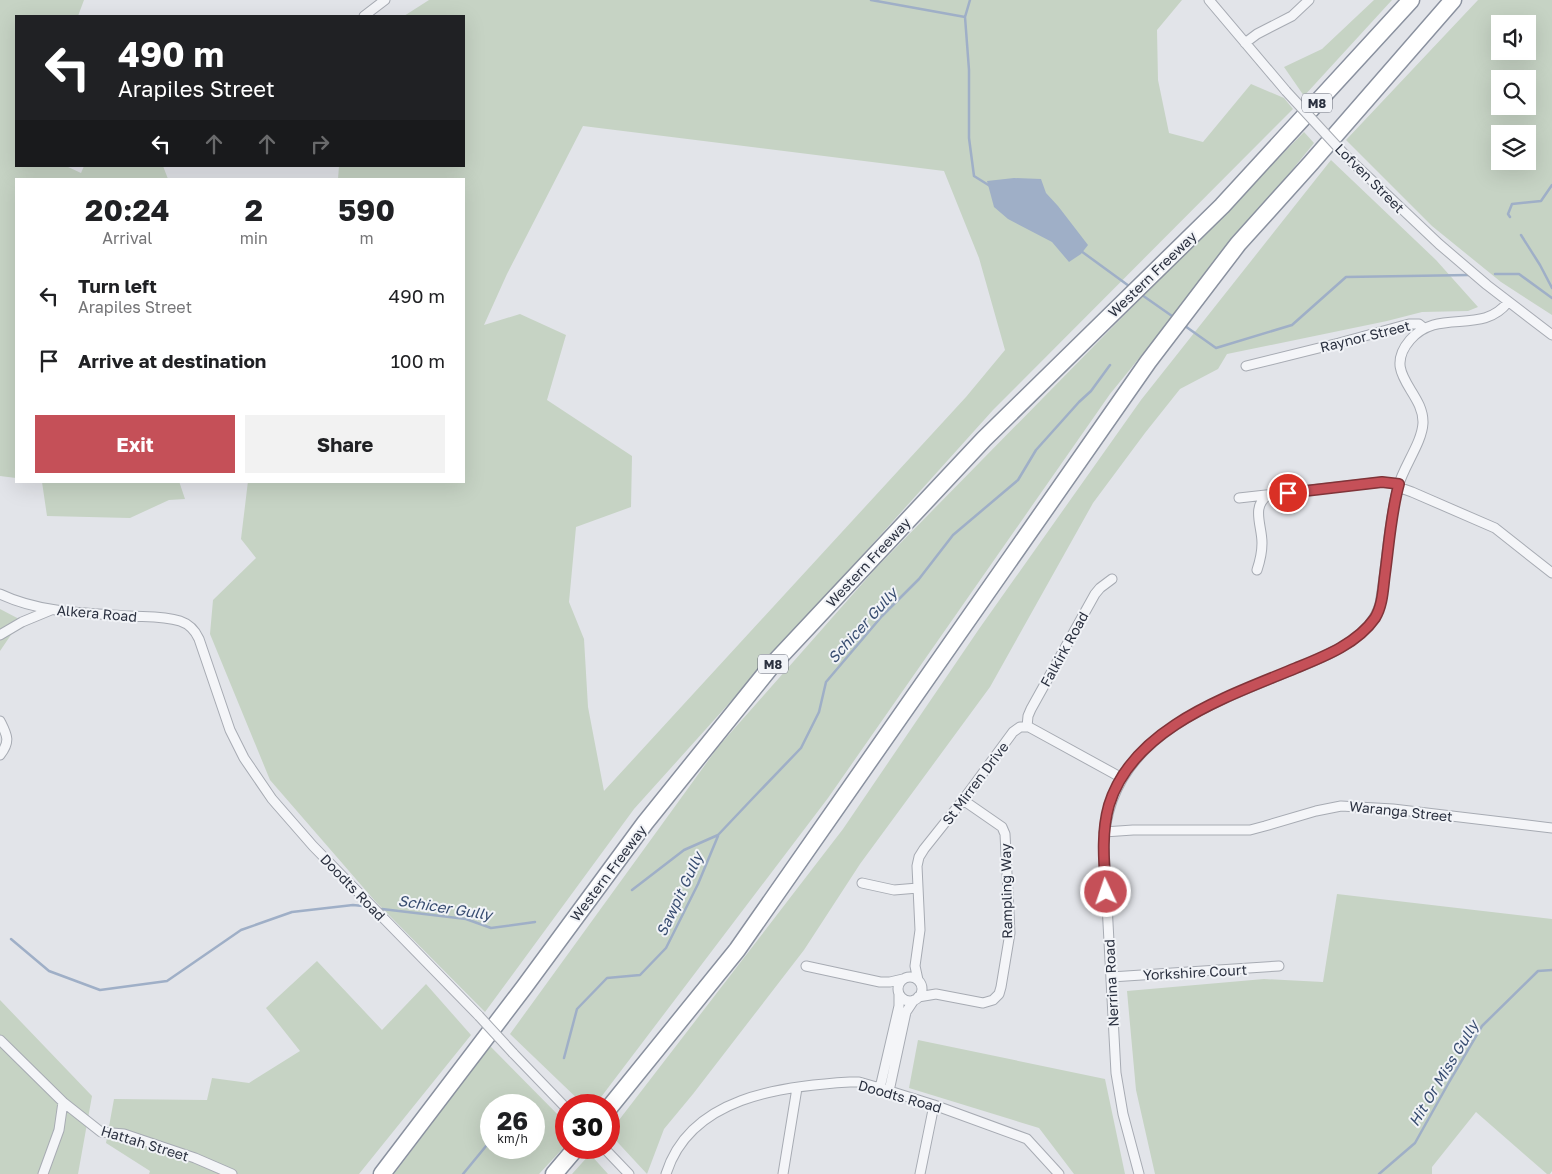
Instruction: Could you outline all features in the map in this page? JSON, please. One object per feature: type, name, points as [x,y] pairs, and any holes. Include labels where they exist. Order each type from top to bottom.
[{"type":"highway","name":"Western Freeway","points":[[382,1174],[525,986],[645,823],[773,664],[984,438],[1222,206],[1411,0]]},
{"type":"highway","name":"M8","points":[[620,1094],[737,950],[1154,354],[1238,244],[1453,0]]},
{"type":"highway","points":[[554,1174],[567,1159]]},
{"type":"street","points":[[365,15],[385,0]]},
{"type":"street","name":"Lofven Street","points":[[1209,0],[1286,91],[1346,155],[1439,244],[1508,302],[1552,335]]},
{"type":"street","points":[[1245,43],[1256,34],[1292,16],[1309,0]]},
{"type":"street","name":"Raynor Street","points":[[1246,366],[1409,324],[1419,324],[1424,328],[1442,322],[1484,319],[1498,312],[1508,302]]},
{"type":"street","name":"Nerrina Road","points":[[1139,1174],[1119,1094],[1116,1065],[1104,848],[1105,829],[1111,800],[1122,778],[1133,762],[1146,747],[1168,730],[1207,706],[1331,653],[1354,638],[1375,618],[1380,604],[1398,486],[1419,437],[1422,424],[1420,408],[1401,374],[1399,362],[1408,342],[1424,328]]},
{"type":"street","points":[[1239,498],[1382,482],[1398,486],[1495,528],[1552,573]]},
{"type":"street","points":[[1257,570],[1262,551],[1258,508],[1260,502],[1268,495]]},
{"type":"street","name":"Falkirk Road","points":[[1027,727],[1030,709],[1088,606],[1098,590],[1112,579]]},
{"type":"street","name":"Alkera Road","points":[[0,594],[20,602],[54,609],[170,619],[181,622],[193,630]]},
{"type":"street","points":[[0,635],[31,618],[54,609]]},
{"type":"street","name":"Doodts Road","points":[[193,630],[199,639],[230,730],[251,769],[272,799],[313,846],[555,1097]]},
{"type":"street","points":[[0,721],[8,741],[0,755]]},
{"type":"street","name":"St Mirren Drive","points":[[918,981],[915,968],[920,930],[917,866],[920,854],[1013,732],[1020,727],[1027,727]]},
{"type":"street","points":[[1027,727],[1122,778]]},
{"type":"street","name":"Rampling Way","points":[[942,995],[980,1003],[988,1003],[994,1000],[1001,987],[1010,933],[1005,834],[1002,827],[963,800]]},
{"type":"street","name":"Waranga Street","points":[[1105,829],[1123,832],[1133,830],[1250,830],[1316,811],[1341,806],[1552,828]]},
{"type":"street","points":[[862,883],[894,890],[918,888]]},
{"type":"street","name":"St Mirren Drive","points":[[904,978],[917,951]]},
{"type":"street","points":[[806,966],[880,982],[889,986],[907,1001],[932,994],[942,995]]},
{"type":"street","name":"Yorkshire Court","points":[[1111,977],[1280,966]]},
{"type":"street","points":[[880,982],[893,982],[911,977],[942,995]]},
{"type":"street","points":[[885,1089],[898,1008],[898,985],[904,978]]},
{"type":"street","points":[[885,1089],[906,1012],[922,988],[918,981]]},
{"type":"street","name":"Hattah Street","points":[[0,1040],[64,1102],[101,1132],[124,1134],[195,1158],[232,1174]]},
{"type":"street","name":"Doodts Road","points":[[666,1174],[680,1146],[700,1124],[716,1112],[753,1096],[797,1088],[850,1082],[859,1082],[885,1089],[1027,1139],[1059,1174]]},
{"type":"street","points":[[783,1174],[797,1088]]},
{"type":"street","points":[[44,1174],[59,1130],[64,1102]]},
{"type":"street","points":[[920,1174],[934,1105]]},
{"type":"street","points":[[615,1159],[629,1174]]},
{"type":"green space","points":[[0,0],[84,0],[78,15],[15,15],[15,167],[68,167],[81,173],[84,167],[163,167],[168,178],[15,178],[15,478],[0,476]]},
{"type":"green space","points":[[429,0],[1182,0],[1157,30],[1158,80],[1169,133],[1203,142],[1251,84],[1284,98],[1293,109],[993,410],[634,809],[485,1012],[375,901],[270,780],[210,634],[213,600],[256,558],[241,539],[248,483],[465,483],[465,178],[338,178],[339,167],[465,167],[465,15],[406,15]],"holes":[[[583,126],[944,171],[979,258],[1005,350],[966,397],[604,791],[588,707],[584,639],[569,602],[576,527],[631,507],[632,456],[547,400],[566,335],[520,314],[484,325],[507,274]]]},
{"type":"green space","points":[[1374,0],[1392,0],[1304,96],[1284,67],[1322,49]]},
{"type":"green space","points":[[1478,0],[1552,0],[1552,315],[1501,282],[1432,226],[1346,140]]},
{"type":"green space","points":[[1304,132],[1314,143],[1110,394],[828,798],[603,1094],[573,1094],[510,1034],[718,747],[876,568]]},
{"type":"green space","points":[[1331,160],[1436,260],[1478,307],[1468,311],[1422,312],[1227,354],[1218,369],[1180,389],[1093,503],[990,687],[860,864],[804,950],[664,1129],[647,1174],[620,1145],[620,1119],[843,829],[979,629],[1141,400]]},
{"type":"green space","points":[[42,483],[180,483],[185,499],[169,500],[130,518],[47,516]]},
{"type":"green space","points":[[0,609],[21,620],[0,651]]},
{"type":"green space","points":[[1337,894],[1552,919],[1552,1171],[1550,1174],[1547,1174],[1476,1112],[1432,1167],[1432,1174],[1155,1174],[1136,1090],[1127,991],[1264,979],[1323,982]]},
{"type":"green space","points":[[317,961],[382,1030],[426,984],[471,1035],[359,1174],[149,1174],[150,1171],[106,1143],[114,1099],[207,1100],[212,1078],[249,1083],[300,1051],[266,1008]]},
{"type":"green space","points":[[0,1000],[92,1096],[78,1174],[0,1174]]},
{"type":"green space","points":[[918,1040],[1105,1079],[1125,1174],[1074,1174],[1039,1128],[909,1088]]},
{"type":"green space","points":[[490,1046],[537,1094],[480,1094],[480,1159],[545,1159],[545,1102],[555,1112],[555,1157],[539,1174],[394,1174]]},
{"type":"green space","points":[[586,1159],[594,1159],[608,1174],[572,1174]]},
{"type":"water","points":[[1014,178],[1041,179],[1046,193],[1088,245],[1081,254],[1069,262],[1052,242],[1008,219],[994,207],[987,181]]},
{"type":"waterway","points":[[871,0],[965,17],[969,70],[969,138],[974,176],[990,186]]},
{"type":"waterway","points":[[965,17],[970,0]]},
{"type":"waterway","points":[[1510,217],[1508,214],[1512,204],[1541,201],[1552,185]]},
{"type":"waterway","points":[[1521,235],[1552,288]]},
{"type":"waterway","points":[[1081,251],[1129,286]]},
{"type":"waterway","points":[[1495,274],[1519,274],[1552,298]]},
{"type":"waterway","points":[[1185,326],[1216,348],[1292,325],[1346,277],[1469,275]]},
{"type":"waterway","name":"Schicer Gully","points":[[1142,295],[1172,316]]},
{"type":"waterway","name":"Schicer Gully","points":[[632,890],[684,850],[718,835],[801,748],[819,712],[826,682],[882,616],[919,579],[953,535],[1018,480],[1036,450],[1091,391],[1110,365]]},
{"type":"waterway","name":"Sawpit Gully","points":[[564,1058],[577,1009],[607,978],[640,975],[666,948],[698,884],[718,836]]},
{"type":"waterway","name":"Schicer Gully","points":[[11,939],[49,971],[100,990],[167,981],[241,930],[292,912],[353,905],[363,906]]},
{"type":"waterway","name":"Schicer Gully","points":[[382,909],[466,919],[491,928],[535,922]]},
{"type":"waterway","name":"Hit Or Miss Gully","points":[[1379,1174],[1415,1143],[1482,1026],[1538,971],[1552,970]]},
{"type":"waterway","name":"Sawpit Gully","points":[[463,1174],[480,1153]]},
{"type":"route","points":[[1106,892],[1104,832],[1109,804],[1122,778],[1146,747],[1168,730],[1207,706],[1331,653],[1367,627],[1377,614],[1399,484],[1382,482],[1288,493]]}]
